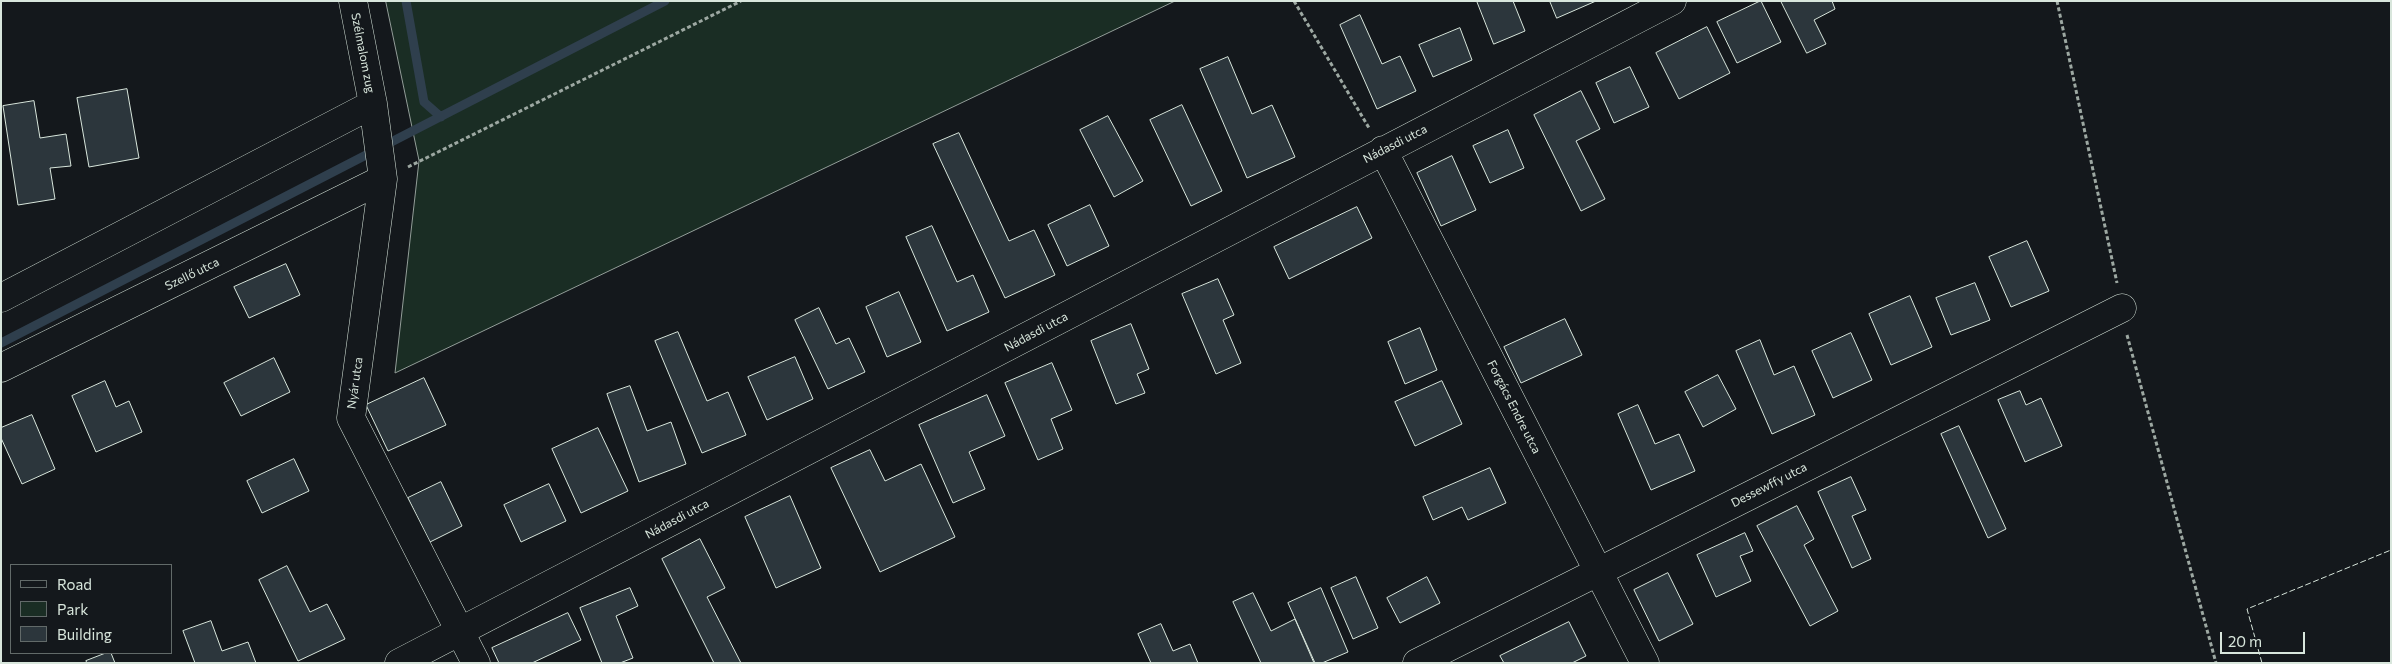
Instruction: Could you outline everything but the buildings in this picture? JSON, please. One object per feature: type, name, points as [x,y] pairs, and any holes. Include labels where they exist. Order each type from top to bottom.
[{"type":"street","name":"Szélmalom zug","points":[[353,1],[373,104]]},
{"type":"street","name":"Nádasdi utca","points":[[399,663],[1672,1]]},
{"type":"street","name":"Nyár utca","points":[[373,104],[380,156],[351,418],[462,631],[476,663]]},
{"type":"street","points":[[1,298],[373,104]]},
{"type":"street","name":"Forgács Endre utca","points":[[1383,150],[1645,663]]},
{"type":"street","name":"Szellő utca","points":[[1,368],[380,156]]},
{"type":"street","name":"Dessewffy utca","points":[[1417,663],[2122,308]]},
{"type":"path","points":[[380,156],[741,1]]},
{"type":"path","points":[[1294,1],[1383,150]]},
{"type":"green space","points":[[386,1],[1175,1],[395,373],[419,161]]},
{"type":"waterway","points":[[406,1],[424,102],[441,117]]},
{"type":"waterway","points":[[1,343],[665,1]]},
{"type":"fence","points":[[2262,663],[2247,609],[2391,550]]}]
